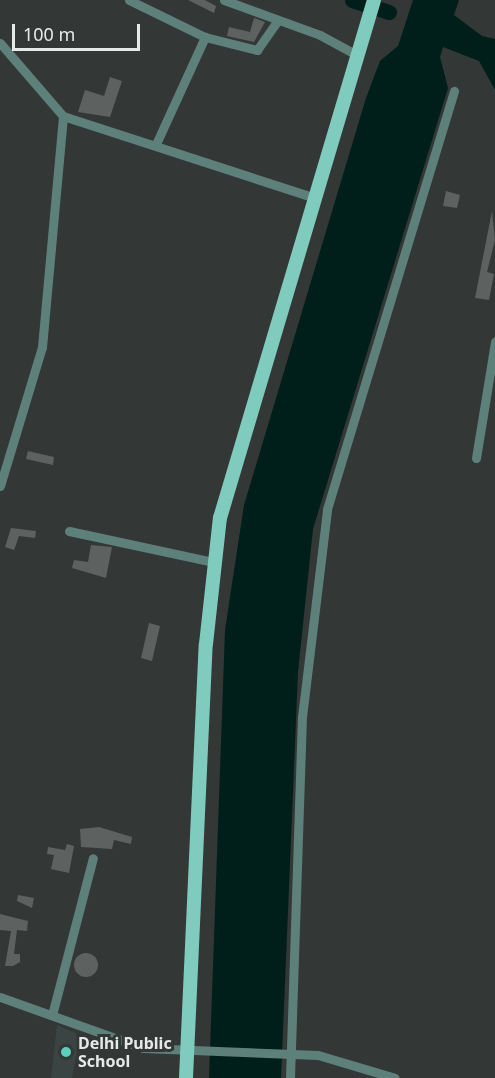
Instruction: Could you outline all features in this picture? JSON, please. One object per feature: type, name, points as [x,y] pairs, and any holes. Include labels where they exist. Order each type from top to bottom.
[{"type":"main road","points":[[186,1078],[194,1052],[213,562],[235,457],[374,0]]},
{"type":"street","points":[[129,0],[205,37],[257,50],[277,21]]},
{"type":"street","points":[[224,0],[359,51]]},
{"type":"street","points":[[156,144],[205,37]]},
{"type":"street","points":[[0,43],[63,116],[156,144],[315,198]]},
{"type":"street","points":[[290,1078],[303,717],[327,509],[454,91]]},
{"type":"street","points":[[0,486],[42,347],[63,116]]},
{"type":"street","points":[[476,458],[495,342]]},
{"type":"street","points":[[69,531],[213,562]]},
{"type":"street","points":[[52,1014],[93,858]]},
{"type":"street","points":[[0,997],[143,1048],[338,1058],[395,1078]]},
{"type":"shaded area","points":[[413,0],[459,0],[454,15],[482,36],[495,39],[495,90],[479,61],[443,47],[440,57],[448,88],[313,529],[298,672],[281,1078],[209,1078],[225,630],[244,505],[366,98],[380,61],[398,46]]},
{"type":"shaded area","name":"Delhi Public School","points":[[57,1025],[80,1035],[72,1078],[51,1078]]},
{"type":"building","points":[[188,0],[205,0],[216,6],[214,13]]},
{"type":"building","points":[[254,18],[265,22],[254,42],[227,36],[229,27],[250,32]]},
{"type":"building","points":[[110,77],[122,81],[110,117],[78,112],[85,90],[104,96]]},
{"type":"building","points":[[446,191],[460,195],[457,208],[443,206]]},
{"type":"building","points":[[492,211],[495,240],[487,272],[494,274],[489,300],[475,298]]},
{"type":"building","points":[[28,451],[54,457],[53,465],[26,459]]},
{"type":"building","points":[[11,528],[36,531],[35,538],[19,536],[14,550],[5,547]]},
{"type":"building","points":[[91,545],[112,547],[106,578],[72,568],[74,560],[88,562]]},
{"type":"building","points":[[149,623],[160,626],[152,661],[141,658]]},
{"type":"building","points":[[99,827],[132,837],[131,844],[114,840],[112,849],[81,847],[80,829]]},
{"type":"building","points":[[67,844],[74,846],[69,873],[51,869],[54,855],[47,854],[48,847],[65,850]]},
{"type":"building","points":[[18,895],[34,898],[32,908],[17,901]]},
{"type":"building","points":[[0,914],[28,921],[27,931],[17,930],[14,954],[20,954],[20,962],[13,966],[5,966],[11,931],[0,930]]},
{"type":"building","points":[[86,953],[95,956],[98,965],[95,974],[86,977],[77,974],[74,965],[77,956]]},
{"type":"waterway","points":[[352,0],[389,12]]},
{"type":"place","name":"Delhi Public School","points":[[66,1052]]}]
